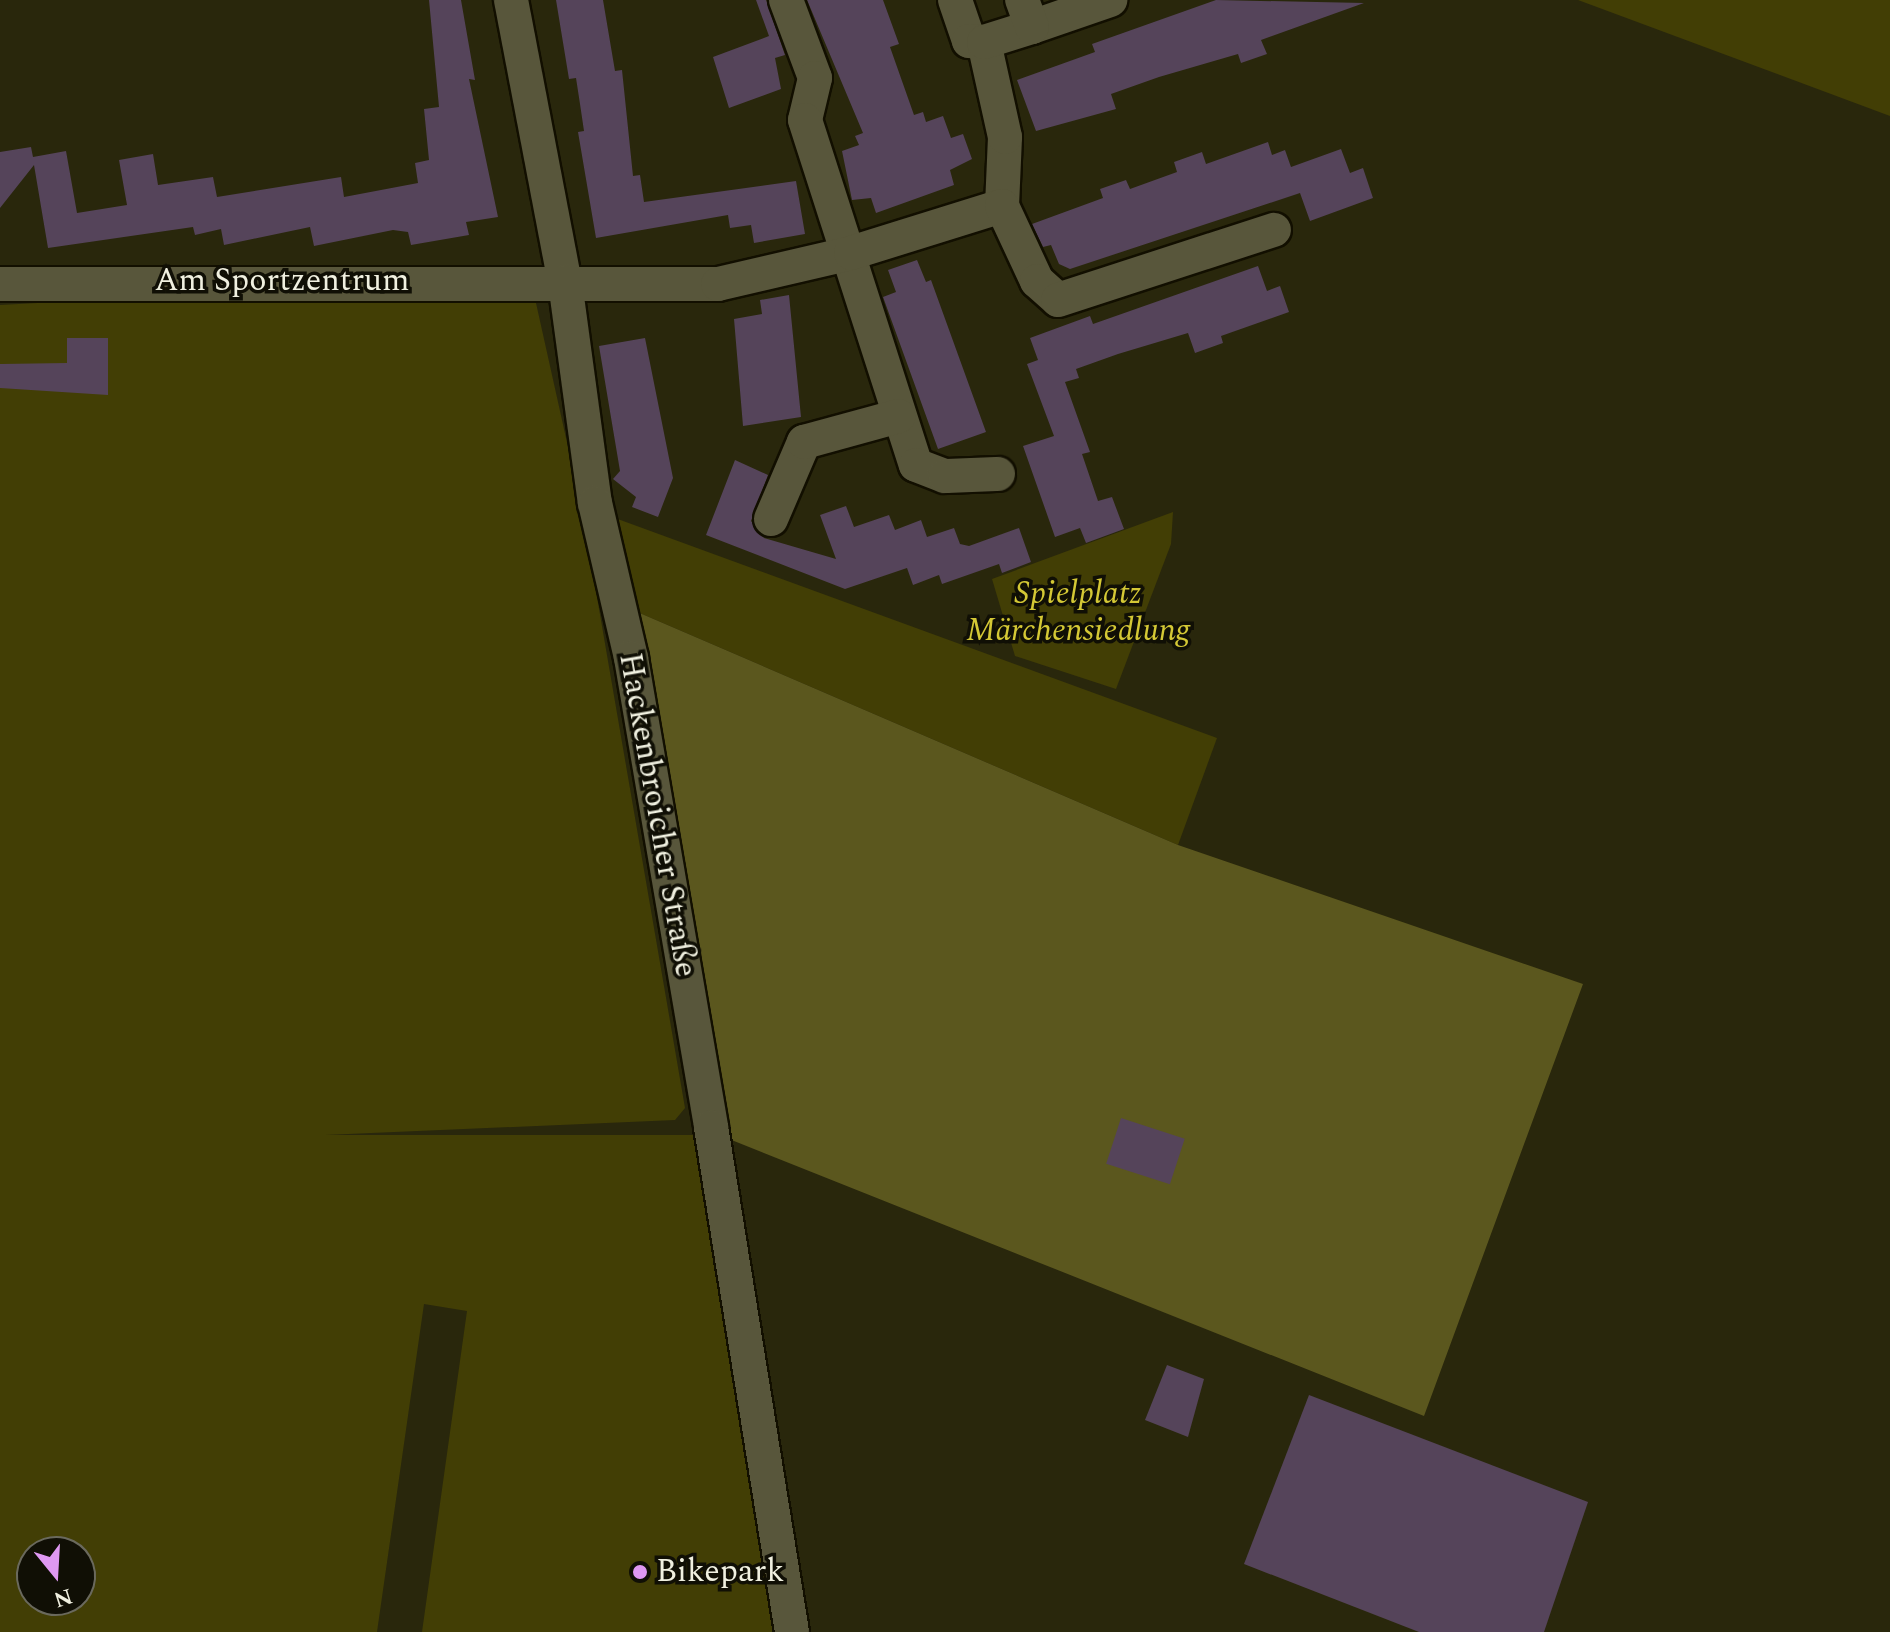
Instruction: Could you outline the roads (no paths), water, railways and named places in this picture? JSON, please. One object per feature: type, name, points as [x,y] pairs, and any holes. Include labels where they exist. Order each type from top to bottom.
[{"type":"street","name":"Hackenbroicher Straße","points":[[511,0],[565,282],[595,503],[631,658],[792,1632]]},
{"type":"street","points":[[786,0],[815,78],[805,120],[851,253],[916,465],[945,476],[998,474]]},
{"type":"street","points":[[955,0],[969,41],[984,42],[1027,14],[1110,0]]},
{"type":"street","points":[[984,42],[1005,137],[1002,206],[1037,281],[1058,300],[1274,230]]},
{"type":"street","name":"Am Sportzentrum","points":[[0,284],[718,284],[851,253],[1002,206]]},
{"type":"street","points":[[771,519],[804,442],[899,416]]},
{"type":"place","name":"Bikepark","points":[[640,1572]]},
{"type":"park label","name":"Spielplatz Märchensiedlung","points":[[1078,614]]}]
